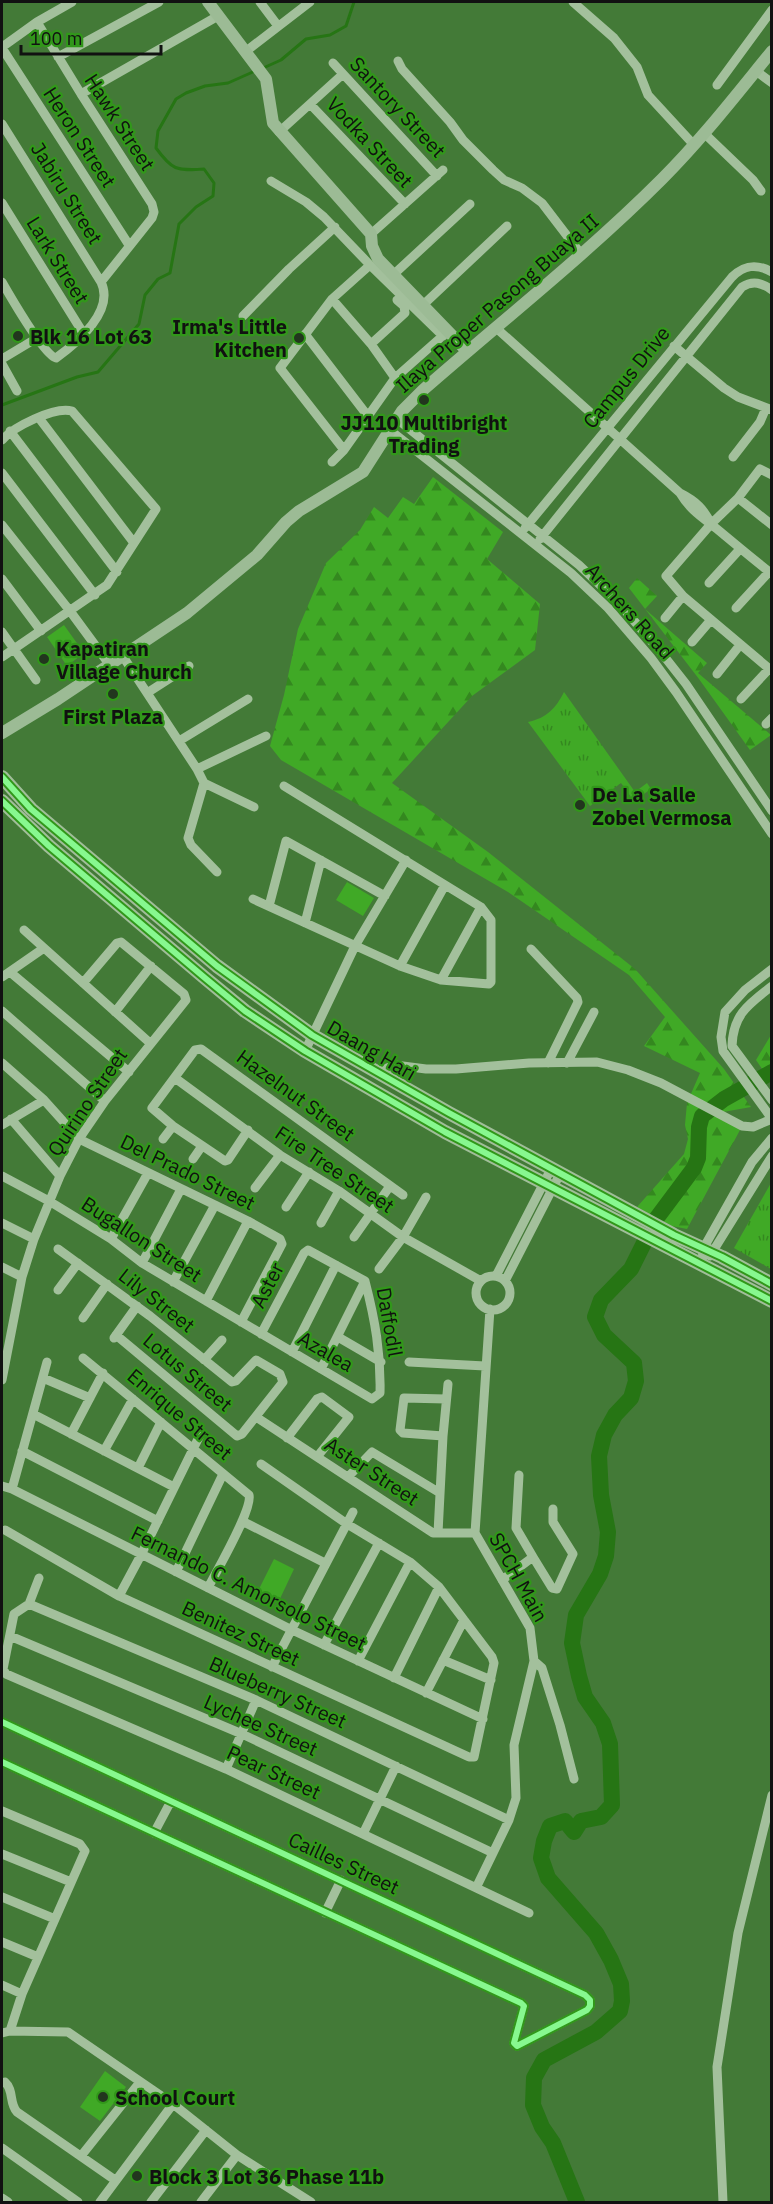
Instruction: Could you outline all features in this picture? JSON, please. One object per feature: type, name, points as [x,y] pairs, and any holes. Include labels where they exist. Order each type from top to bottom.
[{"type":"main road","name":"Daang Hari","points":[[2,777],[39,815],[217,966],[312,1035],[557,1170],[630,1219]]},
{"type":"main road","name":"Daang Hari","points":[[2,801],[49,846],[205,978],[245,1011],[305,1051],[445,1132],[549,1184],[630,1219],[671,1241],[702,1264],[771,1301]]},
{"type":"main road","name":"Daang Hari","points":[[671,1241],[708,1251],[771,1284]]},
{"type":"street","points":[[2,47],[37,22],[72,2]]},
{"type":"street","points":[[58,57],[159,2]]},
{"type":"street","points":[[208,2],[265,78],[271,120],[279,132],[371,234],[372,246],[378,259],[423,305],[446,333]]},
{"type":"street","points":[[260,2],[278,26]]},
{"type":"street","points":[[245,52],[310,2]]},
{"type":"street","points":[[573,2],[614,38],[637,67],[648,95],[694,145]]},
{"type":"street","points":[[717,85],[771,10]]},
{"type":"street","points":[[81,94],[218,16]]},
{"type":"street","name":"Hawk Street","points":[[37,22],[152,204],[154,212],[152,218],[129,245]]},
{"type":"street","name":"Heron Street","points":[[2,47],[129,245]]},
{"type":"street","name":"Ilaya Proper Pasong Buaya II","points":[[2,733],[58,699],[187,613],[257,555],[286,522],[299,511],[363,472],[398,419],[423,390],[619,221],[705,134],[771,51]]},
{"type":"street","points":[[398,61],[409,78],[470,147],[504,180],[522,188],[542,203],[581,254]]},
{"type":"street","name":"Santory Street","points":[[333,63],[440,173],[405,204]]},
{"type":"street","points":[[756,70],[771,83]]},
{"type":"street","points":[[279,132],[343,74]]},
{"type":"street","name":"Vodka Street","points":[[310,104],[405,204]]},
{"type":"street","name":"Jabiru Street","points":[[2,124],[101,282]]},
{"type":"street","points":[[705,134],[753,180],[760,191]]},
{"type":"street","points":[[271,181],[306,202],[335,227],[404,306],[405,313],[370,344]]},
{"type":"street","name":"Lark Street","points":[[2,203],[85,336]]},
{"type":"street","points":[[371,234],[405,204]]},
{"type":"street","points":[[393,275],[470,204]]},
{"type":"street","points":[[423,305],[507,226]]},
{"type":"street","points":[[243,316],[289,268],[335,227]]},
{"type":"street","points":[[2,282],[37,338],[54,359],[85,336],[105,299],[105,289],[101,282],[129,245]]},
{"type":"street","name":"Campus Drive","points":[[520,534],[727,282],[741,268],[754,266],[771,272]]},
{"type":"street","points":[[344,450],[282,372],[281,366],[332,299],[368,267]]},
{"type":"street","points":[[368,267],[467,351]]},
{"type":"street","name":"Campus Drive","points":[[535,545],[742,287],[755,283],[765,285],[771,291]]},
{"type":"street","points":[[332,299],[395,378]]},
{"type":"street","points":[[495,327],[680,493],[688,507],[699,517],[711,524],[770,573],[736,608]]},
{"type":"street","points":[[332,462],[344,450],[395,378],[446,333]]},
{"type":"street","points":[[305,334],[367,415]]},
{"type":"street","points":[[2,359],[37,338]]},
{"type":"street","points":[[674,346],[724,388],[738,397],[769,409],[733,457]]},
{"type":"street","points":[[2,364],[17,391]]},
{"type":"street","points":[[2,440],[10,431],[67,409],[75,413],[155,507],[155,514],[107,585],[2,657]]},
{"type":"street","points":[[39,418],[134,543]]},
{"type":"street","name":"Archers Road","points":[[398,419],[579,565],[617,601],[686,684],[771,811]]},
{"type":"street","points":[[10,431],[117,572]]},
{"type":"street","name":"Archers Road","points":[[391,431],[571,573],[608,608],[651,658],[676,692],[771,834]]},
{"type":"street","points":[[741,699],[770,670],[710,621],[667,580],[666,575],[711,524],[738,498],[760,469],[771,475]]},
{"type":"street","points":[[2,473],[95,594]]},
{"type":"street","points":[[738,498],[771,525]]},
{"type":"street","points":[[2,525],[109,664]]},
{"type":"street","points":[[709,583],[740,549]]},
{"type":"street","points":[[2,579],[41,631]]},
{"type":"street","points":[[665,618],[683,596]]},
{"type":"street","points":[[692,642],[710,621]]},
{"type":"street","points":[[2,632],[36,680]]},
{"type":"street","points":[[717,674],[740,645]]},
{"type":"street","points":[[122,655],[204,783],[255,807]]},
{"type":"street","points":[[147,693],[189,666]]},
{"type":"street","points":[[179,741],[248,699]]},
{"type":"street","points":[[197,769],[266,736]]},
{"type":"street","points":[[204,783],[188,838],[191,845],[217,872]]},
{"type":"street","points":[[254,899],[400,966],[441,980],[489,984],[491,982],[491,920],[481,907],[284,786]]},
{"type":"street","points":[[269,906],[286,841],[385,896]]},
{"type":"street","points":[[305,923],[321,860]]},
{"type":"street","points":[[305,1051],[355,946],[406,860]]},
{"type":"street","points":[[400,966],[445,885]]},
{"type":"street","points":[[441,980],[481,907]]},
{"type":"street","points":[[24,930],[150,1043]]},
{"type":"street","points":[[82,983],[119,942],[151,966],[115,1012]]},
{"type":"street","points":[[44,948],[6,974],[129,1072]]},
{"type":"street","points":[[531,949],[577,998],[578,1002],[548,1063]]},
{"type":"street","name":"Quirino Street","points":[[2,1381],[22,1277],[34,1239],[60,1176],[79,1139],[105,1101],[186,1000],[184,994],[151,966]]},
{"type":"street","points":[[376,1072],[395,1065],[426,1069],[456,1069],[597,1062],[628,1070],[661,1083],[742,1126],[750,1128],[770,1117],[723,1051],[721,1037],[725,1012],[745,990],[771,969]]},
{"type":"street","points":[[771,986],[744,1009],[736,1021],[732,1046],[771,1100]]},
{"type":"street","points":[[2,1011],[105,1101]]},
{"type":"street","points":[[567,1063],[594,1012]]},
{"type":"street","name":"Hazelnut Street","points":[[175,1078],[195,1050],[201,1049],[403,1195]]},
{"type":"street","points":[[3,1068],[44,1100],[79,1139]]},
{"type":"street","points":[[175,1078],[152,1108],[173,1126],[227,1161],[248,1130]]},
{"type":"street","name":"Fire Tree Street","points":[[175,1078],[280,1155],[339,1191],[403,1237],[482,1281]]},
{"type":"street","points":[[2,1125],[44,1100]]},
{"type":"street","points":[[11,1119],[60,1176]]},
{"type":"street","points":[[163,1139],[173,1126]]},
{"type":"street","points":[[702,1264],[752,1162],[771,1138]]},
{"type":"street","name":"Del Prado Street","points":[[79,1139],[248,1221],[280,1239],[282,1244],[241,1322]]},
{"type":"street","points":[[193,1159],[202,1146]]},
{"type":"street","points":[[255,1188],[280,1155]]},
{"type":"street","points":[[708,1251],[771,1156]]},
{"type":"street","points":[[500,1279],[557,1170]]},
{"type":"street","points":[[286,1207],[309,1172]]},
{"type":"street","points":[[111,1239],[148,1173]]},
{"type":"street","name":"Bugallon Street","points":[[2,1176],[49,1200],[111,1239],[142,1263],[261,1334]]},
{"type":"street","points":[[354,1237],[390,1186]]},
{"type":"street","points":[[142,1263],[181,1189]]},
{"type":"street","points":[[321,1223],[339,1191]]},
{"type":"street","points":[[379,1269],[403,1237],[426,1197]]},
{"type":"street","points":[[173,1282],[216,1206]]},
{"type":"street","points":[[206,1301],[248,1221]]},
{"type":"street","points":[[2,1223],[34,1239]]},
{"type":"street","name":"Lily Street","points":[[58,1249],[137,1306],[231,1382],[236,1381],[256,1360],[283,1377],[283,1382],[256,1417]]},
{"type":"street","name":"Daffodil","points":[[304,1253],[308,1251],[364,1281],[375,1321],[381,1362],[380,1393],[372,1399]]},
{"type":"street","name":"Aster","points":[[261,1334],[304,1253]]},
{"type":"street","points":[[58,1290],[78,1263]]},
{"type":"street","points":[[292,1352],[336,1265]]},
{"type":"street","points":[[2,1268],[22,1277]]},
{"type":"street","points":[[482,1281],[491,1276],[500,1279],[510,1294],[504,1306],[490,1309]]},
{"type":"street","points":[[321,1369],[364,1281]]},
{"type":"street","name":"SPCH Main","points":[[477,1888],[509,1820],[516,1798],[514,1744],[534,1661],[530,1628],[475,1533],[490,1309],[481,1304],[477,1295],[482,1281]]},
{"type":"street","points":[[83,1318],[107,1284]]},
{"type":"street","name":"Lotus Street","points":[[137,1306],[115,1338],[237,1436],[242,1434],[256,1417]]},
{"type":"street","name":"Azalea","points":[[261,1334],[372,1399]]},
{"type":"street","points":[[338,1337],[381,1362]]},
{"type":"street","points":[[204,1360],[222,1340]]},
{"type":"street","name":"Enrique Street","points":[[83,1358],[247,1492],[250,1500],[242,1521]]},
{"type":"street","points":[[12,1489],[47,1362]]},
{"type":"street","points":[[409,1362],[485,1366]]},
{"type":"street","points":[[71,1434],[103,1373]]},
{"type":"street","points":[[43,1378],[90,1398]]},
{"type":"street","points":[[438,1533],[448,1384]]},
{"type":"street","points":[[287,1438],[317,1399],[322,1397],[349,1417],[317,1457]]},
{"type":"street","points":[[443,1436],[403,1433],[400,1430],[404,1398],[446,1399]]},
{"type":"street","points":[[104,1451],[134,1399]]},
{"type":"street","points":[[33,1414],[174,1487]]},
{"type":"street","name":"Aster Street","points":[[256,1417],[432,1533],[475,1533]]},
{"type":"street","points":[[138,1468],[161,1422]]},
{"type":"street","points":[[119,1596],[200,1435]]},
{"type":"street","points":[[22,1451],[158,1521]]},
{"type":"street","points":[[348,1477],[370,1452],[374,1452],[440,1493]]},
{"type":"street","points":[[261,1464],[347,1524],[410,1562],[440,1587],[492,1657],[494,1664],[483,1719]]},
{"type":"street","points":[[176,1572],[223,1474]]},
{"type":"street","points":[[519,1475],[516,1528],[552,1588],[557,1589],[573,1554],[553,1522],[553,1509]]},
{"type":"street","name":"Fernando C. Amorsolo Street","points":[[2,1486],[290,1629],[483,1719]]},
{"type":"street","points":[[272,1667],[290,1629],[354,1512]]},
{"type":"street","points":[[208,1588],[242,1521],[325,1563]]},
{"type":"street","name":"Benitez Street","points":[[5,1530],[119,1596],[469,1757],[476,1755],[483,1719]]},
{"type":"street","points":[[324,1645],[379,1543]]},
{"type":"street","points":[[502,1580],[533,1557]]},
{"type":"street","points":[[358,1661],[410,1562]]},
{"type":"street","points":[[10,1636],[14,1614],[29,1604],[39,1578]]},
{"type":"street","points":[[394,1678],[440,1587]]},
{"type":"street","name":"Blueberry Street","points":[[29,1604],[256,1700],[509,1820]]},
{"type":"street","points":[[426,1693],[464,1620]]},
{"type":"street","name":"Pear Street","points":[[10,1636],[3,1669],[6,1674],[226,1769],[529,1913]]},
{"type":"street","name":"Lychee Street","points":[[10,1636],[242,1734],[493,1853]]},
{"type":"street","points":[[443,1660],[491,1680]]},
{"type":"street","points":[[534,1661],[542,1668],[574,1779]]},
{"type":"street","points":[[226,1769],[256,1700]]},
{"type":"street","name":"Cailles Street","points":[[2,1722],[588,1997],[590,2006],[587,2010],[519,2047],[514,2043],[524,2007],[521,2003],[325,1913]]},
{"type":"street","points":[[2,1762],[325,1913],[341,1880]]},
{"type":"street","points":[[363,1834],[396,1766]]},
{"type":"street","points":[[723,2202],[717,2067],[738,1933],[771,1795]]},
{"type":"street","points":[[154,1833],[171,1801]]},
{"type":"street","points":[[2,1811],[80,1844],[85,1851],[6,2032],[68,2032],[173,2104],[237,2155],[311,2202]]},
{"type":"street","points":[[2,1854],[71,1882]]},
{"type":"street","points":[[2,1897],[55,1919]]},
{"type":"street","points":[[2,1942],[38,1957]]},
{"type":"street","points":[[2,1985],[22,1994]]},
{"type":"street","points":[[81,2156],[140,2082]]},
{"type":"street","points":[[2,2083],[9,2085],[14,2110],[115,2180]]},
{"type":"street","points":[[100,2202],[173,2104]]},
{"type":"street","points":[[151,2202],[206,2130]]},
{"type":"street","points":[[2,2148],[78,2202]]},
{"type":"street","points":[[201,2202],[237,2155]]},
{"type":"street","points":[[292,2202],[298,2194]]},
{"type":"street","points":[[2,2198],[8,2202]]},
{"type":"green space","points":[[433,477],[503,532],[487,559],[540,604],[535,650],[472,696],[392,783],[488,852],[635,969],[724,1069],[751,1107],[723,1112],[721,1117],[740,1130],[687,1229],[672,1226],[637,1207],[684,1154],[688,1139],[685,1125],[687,1103],[700,1073],[644,1046],[665,1017],[629,975],[508,892],[281,760],[270,746],[298,629],[326,563],[360,530],[374,507],[388,518],[403,497],[414,504]]},
{"type":"green space","points":[[637,578],[657,596],[645,609],[629,588]]},
{"type":"green space","points":[[645,609],[707,663],[698,673],[771,735],[750,750]]},
{"type":"green space","points":[[64,625],[84,653],[67,666],[47,637]]},
{"type":"green space","points":[[564,692],[635,792],[647,783],[651,789],[634,801],[621,783],[590,806],[528,722],[550,712]]},
{"type":"green space","points":[[347,882],[374,898],[363,916],[336,900]]},
{"type":"green space","points":[[771,1035],[771,1082],[756,1060]]},
{"type":"green space","points":[[771,1183],[771,1269],[734,1248]]},
{"type":"green space","points":[[274,1559],[294,1569],[278,1603],[257,1593]]},
{"type":"green space","name":"School Court","points":[[105,2071],[126,2087],[100,2121],[80,2107]]},
{"type":"waterway","points":[[261,69],[281,60],[306,39],[330,35],[346,26],[354,2]]},
{"type":"waterway","points":[[2,405],[77,377],[98,372],[139,324],[145,295],[158,279],[170,273],[179,224],[196,207],[213,196],[214,183],[204,169],[176,168],[156,148],[158,131],[176,99],[205,86],[228,83],[255,71]]},
{"type":"waterway","points":[[577,2202],[553,2143],[542,2127],[533,2105],[534,2078],[544,2060],[596,2032],[620,2011],[622,2001],[621,1984],[596,1933],[548,1878],[541,1858],[550,1826],[565,1821],[574,1832],[581,1821],[601,1817],[612,1805],[610,1744],[603,1723],[585,1697],[572,1643],[576,1615],[600,1574],[606,1556],[608,1532],[601,1495],[599,1456],[604,1435],[615,1415],[631,1398],[636,1381],[634,1363],[604,1335],[595,1317],[601,1300],[631,1269],[656,1219],[694,1168],[698,1158],[699,1127],[702,1116],[724,1099],[772,1072]]},
{"type":"cycle path","points":[[2,777],[31,809],[217,966],[312,1035],[449,1113],[674,1235],[772,1284]]},
{"type":"cycle path","points":[[2,801],[49,846],[205,978],[245,1011],[305,1051],[445,1132],[772,1301]]},
{"type":"cycle path","points":[[2,1722],[585,1995],[590,2000],[590,2006],[587,2010],[517,2046],[514,2043],[524,2006],[521,2003],[2,1762]]},
{"type":"place","name":"Blk 16 Lot 63","points":[[18,336]]},
{"type":"place","name":"Irma's Little Kitchen","points":[[299,338]]},
{"type":"place","name":"JJ110 Multibright Trading","points":[[424,400]]},
{"type":"place","name":"Kapatiran Village Church","points":[[44,659]]},
{"type":"place","name":"First Plaza","points":[[113,694]]},
{"type":"place","name":"De La Salle Zobel Vermosa","points":[[580,805]]},
{"type":"place","name":"School Court","points":[[103,2097]]},
{"type":"place","name":"Block 3 Lot 36 Phase 11b","points":[[137,2176]]}]
